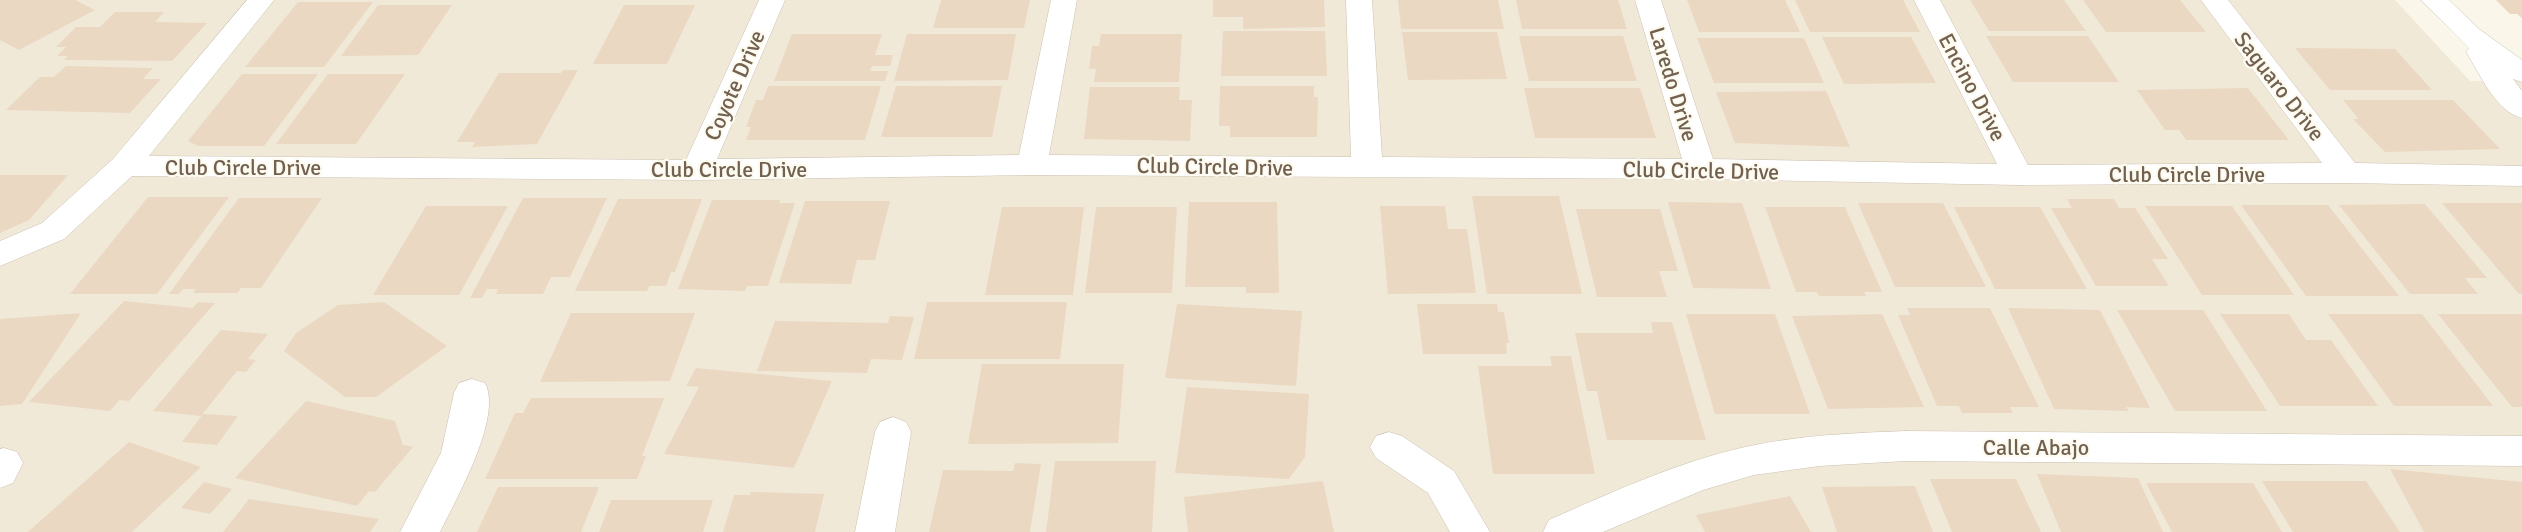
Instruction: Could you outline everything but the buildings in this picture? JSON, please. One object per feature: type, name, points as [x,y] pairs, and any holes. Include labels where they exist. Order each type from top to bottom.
[{"type":"street","name":"Club Circle Drive","points":[[124,166],[261,0]]},
{"type":"street","name":"Coyote Drive","points":[[697,170],[772,0]]},
{"type":"street","points":[[1032,165],[1064,0]]},
{"type":"street","points":[[1359,0],[1367,168]]},
{"type":"street","name":"Laredo Drive","points":[[1648,0],[1701,169]]},
{"type":"street","name":"Encino Drive","points":[[1927,0],[2019,175]]},
{"type":"street","name":"Saguaro Drive","points":[[2214,0],[2346,173]]},
{"type":"street","points":[[2434,0],[2469,35],[2516,91]]},
{"type":"street","name":"Club Circle Drive","points":[[124,166],[697,170],[1032,165],[1701,169],[2019,175],[2346,173],[2522,176]]},
{"type":"street","points":[[0,254],[53,231],[124,166]]},
{"type":"street","points":[[420,532],[460,453],[472,393]]},
{"type":"street","points":[[874,532],[893,432]]},
{"type":"street","name":"Calle Abajo","points":[[1563,532],[1669,485],[1736,465],[1818,451],[1905,446],[2522,451]]},
{"type":"street","points":[[1389,447],[1441,482],[1470,532]]},
{"type":"shaded area","points":[[0,0],[2395,0],[2470,81],[2522,81],[2522,532],[0,532]]}]
